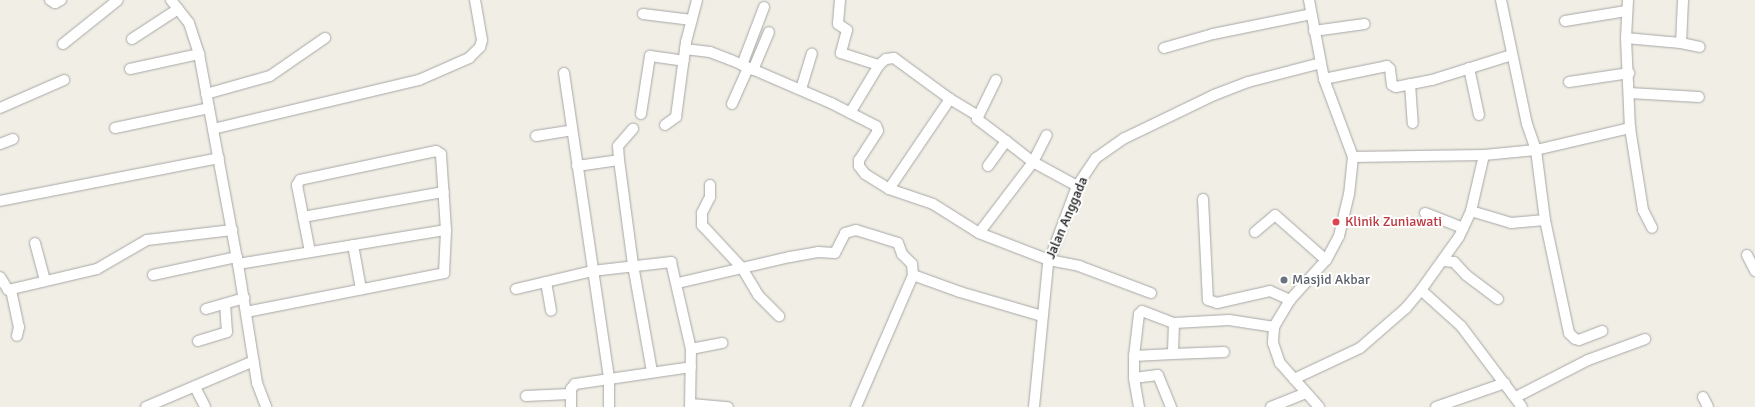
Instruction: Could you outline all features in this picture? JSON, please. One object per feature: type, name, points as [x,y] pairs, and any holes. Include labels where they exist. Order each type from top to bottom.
[{"type":"street","points":[[50,0],[56,3],[61,0]]},
{"type":"street","points":[[63,44],[118,0]]},
{"type":"street","points":[[171,0],[192,30],[199,54],[238,260],[257,383],[266,407]]},
{"type":"street","points":[[213,129],[419,80],[469,58],[480,47],[482,40],[475,0]]},
{"type":"street","points":[[665,125],[676,117],[686,49],[697,0]]},
{"type":"street","points":[[840,0],[838,24],[847,30],[841,52],[879,65]]},
{"type":"street","points":[[1309,0],[1324,79],[1353,157],[1349,194],[1339,236],[1326,260],[1290,300],[1274,328],[1275,353],[1294,379],[1319,407]]},
{"type":"street","points":[[1503,0],[1512,55],[1527,124],[1536,150],[1545,220],[1570,336],[1579,340],[1602,331]]},
{"type":"street","points":[[1628,0],[1626,11],[1626,38],[1629,73],[1630,128],[1642,210],[1652,228]]},
{"type":"street","points":[[1681,43],[1683,0]]},
{"type":"street","points":[[748,68],[764,7]]},
{"type":"street","points":[[132,39],[178,9]]},
{"type":"street","points":[[1565,21],[1626,11]]},
{"type":"street","points":[[643,14],[692,20]]},
{"type":"street","points":[[1164,48],[1213,34],[1311,14]]},
{"type":"street","points":[[1314,31],[1365,24]]},
{"type":"street","points":[[732,104],[748,68],[769,32]]},
{"type":"street","points":[[206,94],[270,76],[325,38]]},
{"type":"street","points":[[1626,38],[1681,43],[1700,47]]},
{"type":"street","points":[[686,49],[710,52],[800,89],[877,127],[878,131],[859,160],[859,166],[865,174],[889,189],[933,204],[979,233],[1049,260],[1079,266],[1151,293]]},
{"type":"street","points":[[130,69],[199,54]]},
{"type":"street","points":[[800,89],[812,54]]},
{"type":"street","points":[[1324,79],[1387,66],[1390,69],[1393,86],[1410,84],[1512,55]]},
{"type":"street","points":[[641,114],[650,56],[684,61]]},
{"type":"street","points":[[850,113],[879,65],[886,59],[894,58],[950,99],[978,116]]},
{"type":"street","name":"Jalan Anggada","points":[[1034,407],[1042,316],[1049,260],[1077,186],[1096,158],[1125,138],[1232,87],[1321,63]]},
{"type":"street","points":[[1469,68],[1479,115]]},
{"type":"street","points":[[564,73],[609,379],[609,407]]},
{"type":"street","points":[[1569,82],[1629,73]]},
{"type":"street","points":[[0,108],[64,80]]},
{"type":"street","points":[[996,80],[978,116],[979,123],[1006,141],[1033,162],[1077,186]]},
{"type":"street","points":[[1410,84],[1413,123]]},
{"type":"street","points":[[1629,93],[1699,97]]},
{"type":"street","points":[[889,189],[950,99]]},
{"type":"street","points":[[115,128],[209,108]]},
{"type":"street","points":[[1353,157],[1484,155],[1536,150],[1630,128]]},
{"type":"street","points":[[633,129],[618,146],[619,160],[633,265],[652,372]]},
{"type":"street","points":[[536,136],[572,130]]},
{"type":"street","points":[[979,233],[1033,162],[1047,135]]},
{"type":"street","points":[[0,144],[13,139]]},
{"type":"street","points":[[988,166],[1006,141]]},
{"type":"street","points":[[246,312],[444,273],[446,230],[442,156],[436,151],[300,180],[297,185],[310,252]]},
{"type":"street","points":[[1294,379],[1360,348],[1406,308],[1444,260],[1463,228],[1471,211],[1484,155]]},
{"type":"street","points":[[0,201],[219,158]]},
{"type":"street","points":[[577,166],[619,160]]},
{"type":"street","points":[[710,185],[710,197],[702,213],[702,224],[742,268],[758,294],[779,316]]},
{"type":"street","points":[[303,218],[444,192]]},
{"type":"street","points":[[1202,199],[1205,286],[1208,300],[1217,303],[1270,291],[1290,300]]},
{"type":"street","points":[[1471,211],[1510,223],[1545,220]]},
{"type":"street","points":[[1425,213],[1463,228]]},
{"type":"street","points":[[1255,232],[1275,215],[1326,260]]},
{"type":"street","points":[[6,291],[45,280],[97,269],[147,240],[232,230]]},
{"type":"street","points":[[153,275],[238,260],[310,252],[446,230]]},
{"type":"street","points":[[678,283],[818,252],[835,253],[845,233],[856,230],[898,243],[902,254],[912,264],[914,275],[856,407]]},
{"type":"street","points":[[34,243],[45,280]]},
{"type":"street","points":[[353,245],[361,289]]},
{"type":"street","points":[[1747,255],[1755,272]]},
{"type":"street","points":[[1444,260],[1454,262],[1466,275],[1498,299]]},
{"type":"street","points":[[516,289],[592,270],[671,262],[678,283],[691,349],[692,367],[690,406],[728,407]]},
{"type":"street","points":[[914,275],[960,292],[1042,316]]},
{"type":"street","points":[[0,277],[19,327],[17,336]]},
{"type":"street","points":[[546,282],[551,311]]},
{"type":"street","points":[[1421,290],[1461,326],[1505,382],[1522,407]]},
{"type":"street","points":[[206,309],[244,298]]},
{"type":"street","points":[[198,341],[227,332],[225,304]]},
{"type":"street","points":[[1139,407],[1134,378],[1134,356],[1139,314],[1142,311],[1174,323],[1229,320],[1274,328]]},
{"type":"street","points":[[1173,354],[1174,323]]},
{"type":"street","points":[[1516,397],[1588,360],[1644,339]]},
{"type":"street","points":[[691,349],[722,343]]},
{"type":"street","points":[[1134,356],[1224,352]]},
{"type":"street","points":[[146,407],[254,361]]},
{"type":"street","points":[[571,407],[570,394],[576,384],[692,367]]},
{"type":"street","points":[[1134,378],[1159,376],[1171,407]]},
{"type":"street","points":[[1436,407],[1505,382]]},
{"type":"street","points":[[195,387],[205,407]]},
{"type":"street","points":[[1271,407],[1306,393]]},
{"type":"street","points":[[526,396],[570,394]]},
{"type":"street","points":[[1704,397],[1708,407]]},
{"type":"place","name":"Klinik Zuniawati","points":[[1336,222]]},
{"type":"place","name":"Masjid Akbar","points":[[1284,280]]}]
